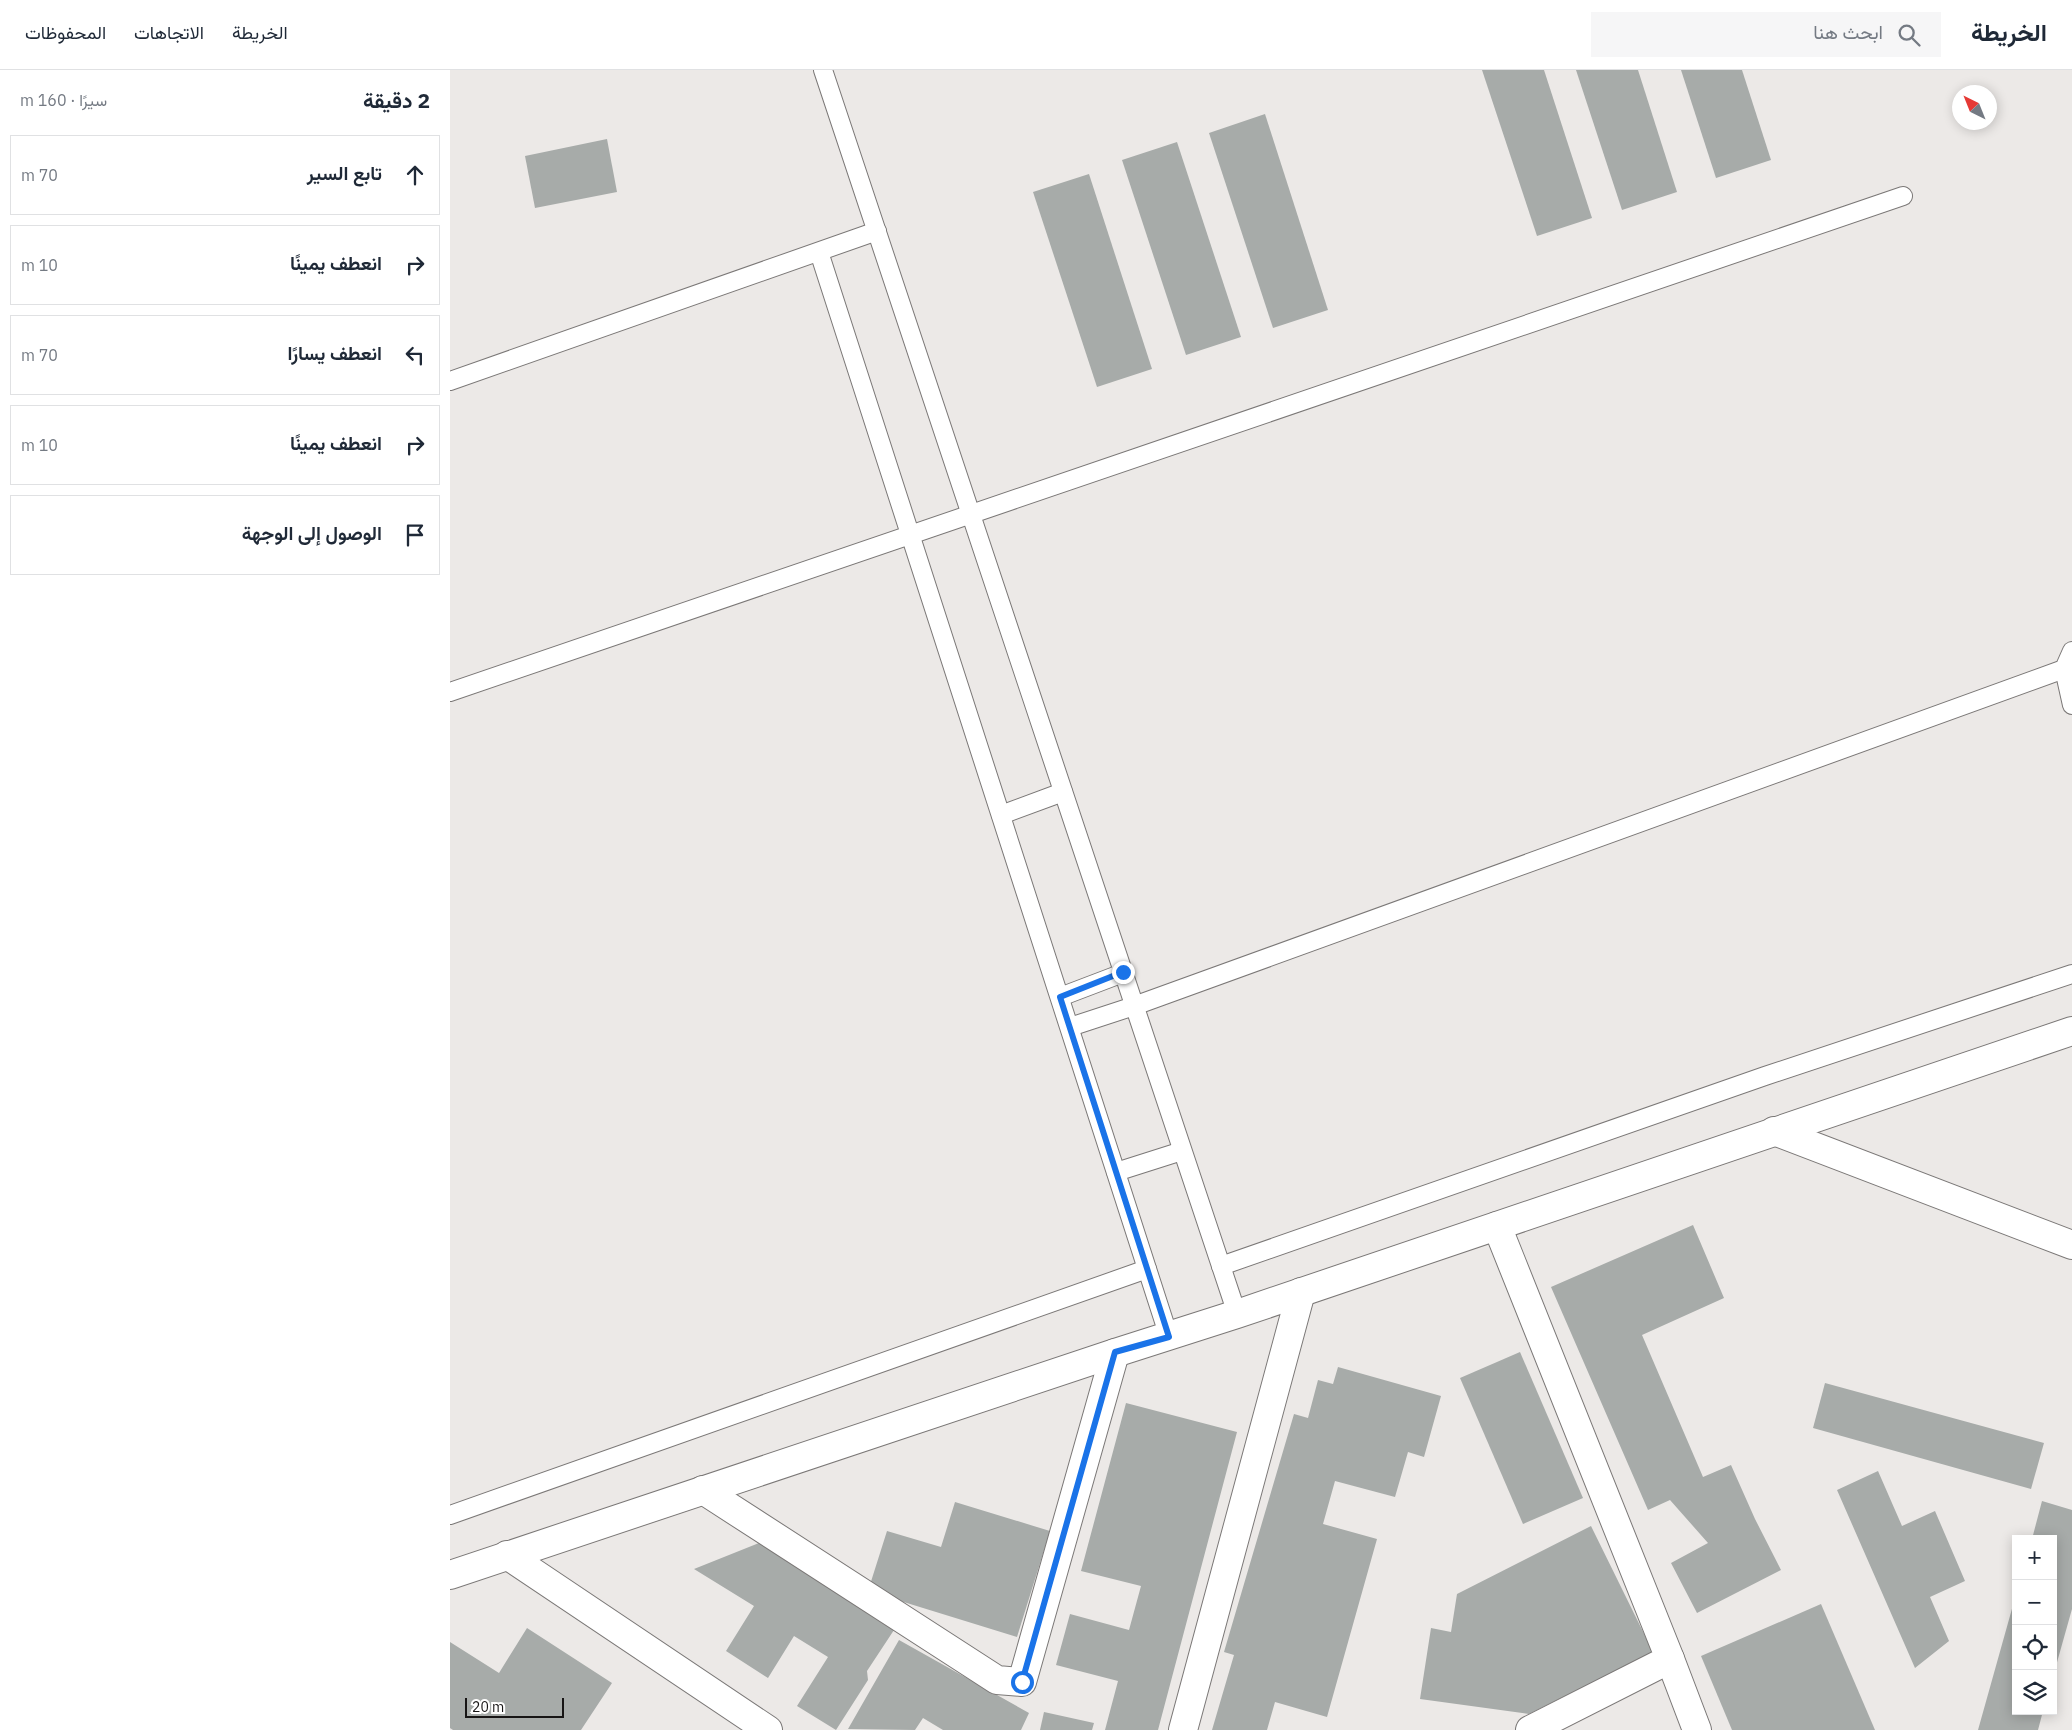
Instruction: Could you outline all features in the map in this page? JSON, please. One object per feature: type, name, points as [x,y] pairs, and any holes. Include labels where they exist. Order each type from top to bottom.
[{"type":"street","points":[[450,1575],[1115,1352],[1169,1337],[2072,1031]]},
{"type":"street","points":[[1774,1131],[2072,1245]]},
{"type":"street","points":[[1497,1226],[1697,1730]]},
{"type":"street","points":[[1183,1730],[1301,1292]]},
{"type":"street","points":[[704,1490],[997,1680],[1022,1682],[1115,1352]]},
{"type":"street","points":[[507,1555],[768,1730]]},
{"type":"street","points":[[1530,1730],[1670,1659]]},
{"type":"lane","points":[[823,70],[1237,1314]]},
{"type":"lane","points":[[450,692],[1903,196]]},
{"type":"lane","points":[[450,381],[877,231]]},
{"type":"lane","points":[[819,252],[1169,1337]]},
{"type":"lane","points":[[2072,651],[2064,669],[2072,705]]},
{"type":"lane","points":[[1070,1027],[1134,1006],[2064,669]]},
{"type":"lane","points":[[1001,815],[1063,792]]},
{"type":"lane","points":[[1060,997],[1123,972]]},
{"type":"lane","points":[[1221,1266],[1765,1076],[2072,974]]},
{"type":"lane","points":[[1116,1172],[1182,1151]]},
{"type":"lane","points":[[450,1515],[1147,1269]]},
{"type":"building","points":[[1482,70],[1544,70],[1592,218],[1537,236]]},
{"type":"building","points":[[1576,70],[1638,70],[1677,192],[1622,210]]},
{"type":"building","points":[[1681,70],[1742,70],[1771,160],[1716,178]]},
{"type":"building","points":[[1265,114],[1328,310],[1273,328],[1209,133]]},
{"type":"building","points":[[607,139],[617,192],[535,208],[525,156]]},
{"type":"building","points":[[1177,142],[1241,337],[1186,355],[1122,160]]},
{"type":"building","points":[[1089,174],[1152,369],[1097,387],[1033,192]]},
{"type":"building","points":[[1693,1225],[1724,1298],[1642,1335],[1703,1477],[1731,1465],[1755,1519],[1781,1570],[1697,1613],[1671,1563],[1708,1543],[1670,1500],[1648,1510],[1551,1287]]},
{"type":"building","points":[[1520,1352],[1583,1498],[1523,1524],[1460,1378]]},
{"type":"building","points":[[1338,1367],[1441,1396],[1424,1457],[1408,1452],[1395,1497],[1335,1481],[1323,1524],[1377,1539],[1327,1717],[1275,1702],[1267,1730],[1212,1730],[1234,1655],[1224,1652],[1294,1414],[1308,1418],[1318,1380],[1333,1384]]},
{"type":"building","points":[[1825,1383],[2044,1443],[2031,1489],[1813,1428]]},
{"type":"building","points":[[1126,1403],[1237,1432],[1158,1730],[1105,1730],[1118,1681],[1056,1665],[1070,1614],[1129,1630],[1141,1586],[1081,1571]]},
{"type":"building","points":[[1878,1471],[1902,1526],[1935,1511],[1965,1581],[1930,1597],[1949,1641],[1915,1668],[1837,1490]]},
{"type":"building","points":[[2042,1501],[2072,1510],[2072,1609],[2057,1662],[2057,1535],[2033,1535]]},
{"type":"building","points":[[955,1502],[1050,1531],[1017,1637],[868,1591],[887,1531],[941,1547]]},
{"type":"building","points":[[1591,1526],[1653,1652],[1529,1714],[1420,1699],[1431,1628],[1451,1632],[1457,1594]]},
{"type":"building","points":[[759,1543],[894,1630],[867,1671],[868,1680],[836,1730],[797,1706],[828,1657],[794,1636],[768,1678],[726,1651],[754,1606],[694,1569]]},
{"type":"building","points":[[1821,1604],[1875,1730],[1732,1730],[1701,1656]]},
{"type":"building","points":[[2012,1609],[2012,1715],[2042,1715],[2038,1730],[1978,1730]]},
{"type":"building","points":[[527,1628],[612,1683],[581,1730],[453,1730],[450,1728],[450,1642],[499,1673]]},
{"type":"building","points":[[899,1640],[1029,1713],[1021,1730],[943,1730],[923,1718],[915,1730],[848,1729]]},
{"type":"building","points":[[1044,1712],[1094,1723],[1092,1730],[1040,1730]]},
{"type":"route","points":[[1022,1682],[1115,1352],[1169,1337],[1060,997],[1123,972]]}]
